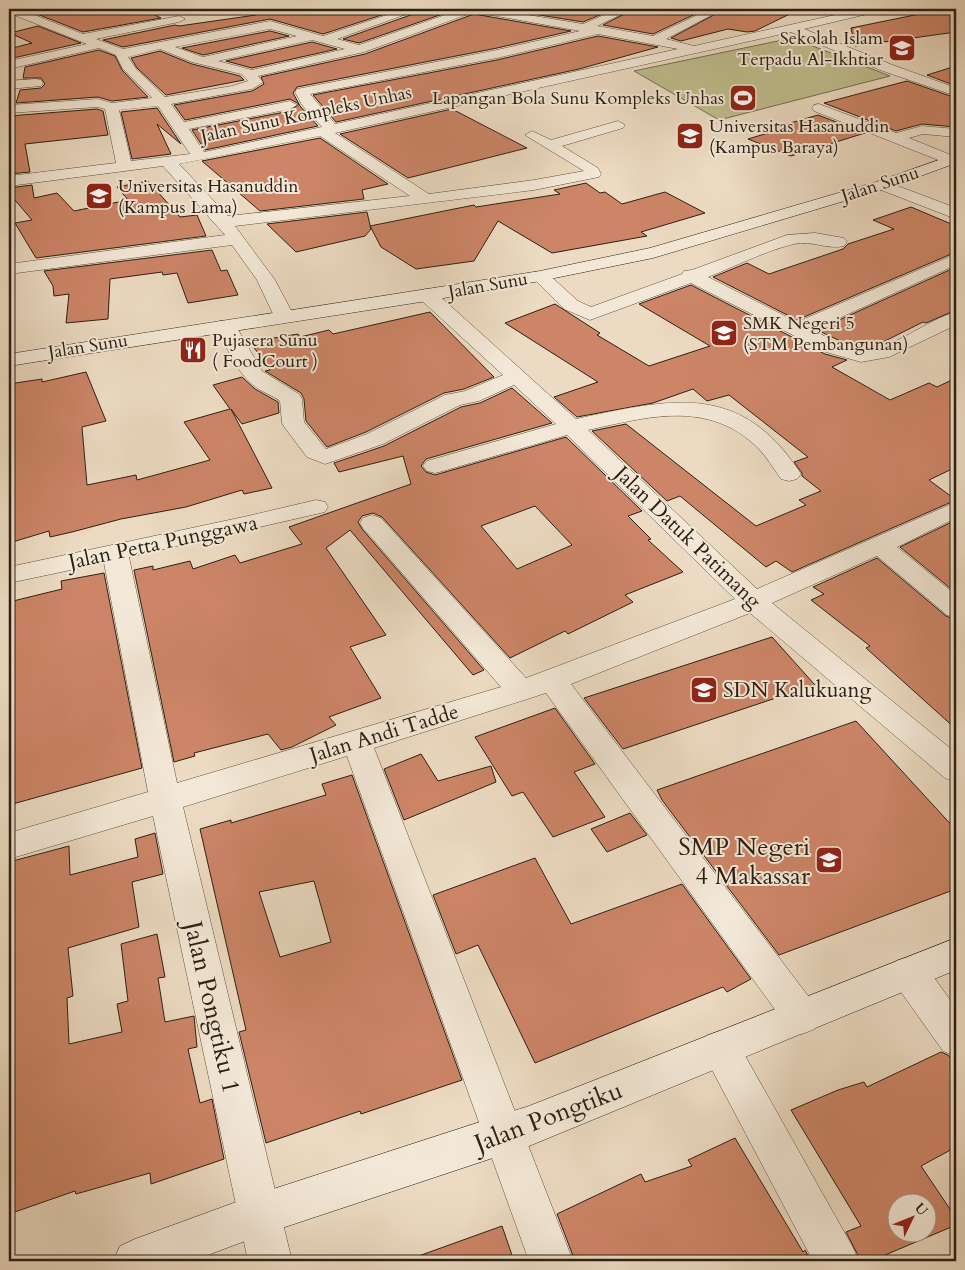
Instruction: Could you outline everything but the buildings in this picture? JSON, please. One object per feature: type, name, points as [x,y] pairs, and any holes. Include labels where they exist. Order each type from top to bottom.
[{"type":"street","points":[[9,9],[97,45],[122,53],[261,26],[276,26],[309,37],[325,39],[360,49]]},
{"type":"street","points":[[325,39],[416,9]]},
{"type":"street","points":[[160,45],[250,74],[360,49],[473,9],[555,25],[655,40],[695,50]]},
{"type":"street","points":[[584,28],[627,9]]},
{"type":"street","points":[[655,40],[718,9]]},
{"type":"street","name":"Jalan Sunu Kompleks Unhas","points":[[9,181],[125,168],[200,157],[695,50],[871,9]]},
{"type":"street","points":[[247,17],[261,26]]},
{"type":"street","points":[[80,38],[179,19]]},
{"type":"street","points":[[530,31],[555,25]]},
{"type":"street","points":[[790,27],[885,67],[956,92]]},
{"type":"street","points":[[426,199],[327,130],[302,92],[433,67],[598,30]]},
{"type":"street","points":[[202,60],[309,37]]},
{"type":"street","points":[[9,65],[97,45]]},
{"type":"street","points":[[122,53],[123,60],[161,101],[200,157]]},
{"type":"street","points":[[422,54],[421,57],[433,67],[450,76]]},
{"type":"street","points":[[9,109],[98,102],[111,107],[161,101],[251,85],[256,82],[250,74]]},
{"type":"street","points":[[9,85],[36,83]]},
{"type":"street","points":[[467,86],[484,96]]},
{"type":"street","points":[[179,127],[290,105]]},
{"type":"street","points":[[111,107],[125,168]]},
{"type":"street","points":[[819,108],[954,160]]},
{"type":"street","points":[[549,145],[618,125]]},
{"type":"street","points":[[896,138],[922,130],[956,133]]},
{"type":"street","points":[[915,145],[956,133]]},
{"type":"street","points":[[224,222],[534,185],[593,174],[593,170],[587,166],[532,135]]},
{"type":"street","name":"Jalan Sunu","points":[[9,360],[226,324],[427,296],[653,253],[882,184],[954,160]]},
{"type":"street","points":[[168,162],[224,222],[234,239],[266,280],[284,316]]},
{"type":"street","points":[[882,184],[951,208]]},
{"type":"street","points":[[540,276],[572,305],[590,314],[690,275],[793,239],[815,238],[838,242]]},
{"type":"street","points":[[9,269],[234,239]]},
{"type":"street","points":[[796,330],[952,265]]},
{"type":"street","points":[[690,275],[833,348],[866,357],[882,353],[956,318]]},
{"type":"street","name":"Jalan Datuk Patimang","points":[[427,296],[572,427],[754,602],[956,770]]},
{"type":"street","points":[[226,324],[247,366],[264,383],[279,388],[291,399],[293,423],[315,452],[322,457],[328,457],[345,448],[375,439],[429,411],[516,377]]},
{"type":"street","points":[[435,466],[572,427],[662,409],[701,411],[734,421],[760,438],[778,454],[789,474]]},
{"type":"street","name":"Jalan Petta Punggawa","points":[[9,575],[316,508]]},
{"type":"street","name":"Jalan Andi Tadde","points":[[9,846],[520,691],[551,678],[662,639],[754,602],[881,546],[956,509]]},
{"type":"street","points":[[372,523],[520,691]]},
{"type":"street","points":[[881,546],[956,609]]},
{"type":"street","name":"Jalan Pongtiku 1","points":[[115,552],[165,800],[261,1214],[270,1261]]},
{"type":"street","points":[[551,678],[802,1017]]},
{"type":"street","points":[[356,742],[551,1261]]},
{"type":"street","name":"Jalan Pongtiku","points":[[135,1261],[261,1214],[503,1134],[802,1017],[956,954]]},
{"type":"street","points":[[909,973],[956,1038]]},
{"type":"street","points":[[720,1048],[837,1261]]},
{"type":"shaded area","name":"Lapangan Bola Sunu Kompleks Unhas","points":[[792,38],[890,76],[719,120],[634,71]]},
{"type":"place","name":"Sekolah Islam Terpadu Al-Ikhtiar","points":[[902,48]]},
{"type":"place","name":"Lapangan Bola Sunu Kompleks Unhas","points":[[743,98]]},
{"type":"place","name":"Universitas Hasanuddin (Kampus Baraya)","points":[[690,136]]},
{"type":"place","name":"Universitas Hasanuddin (Kampus Lama)","points":[[99,196]]},
{"type":"place","name":"SMK Negeri 5 (STM Pembangunan)","points":[[724,333]]},
{"type":"place","name":"Pujasera Sunu ( FoodCourt )","points":[[193,350]]},
{"type":"place","name":"SDN Kalukuang","points":[[704,690]]},
{"type":"place","name":"SMP Negeri 4 Makassar","points":[[829,860]]}]
